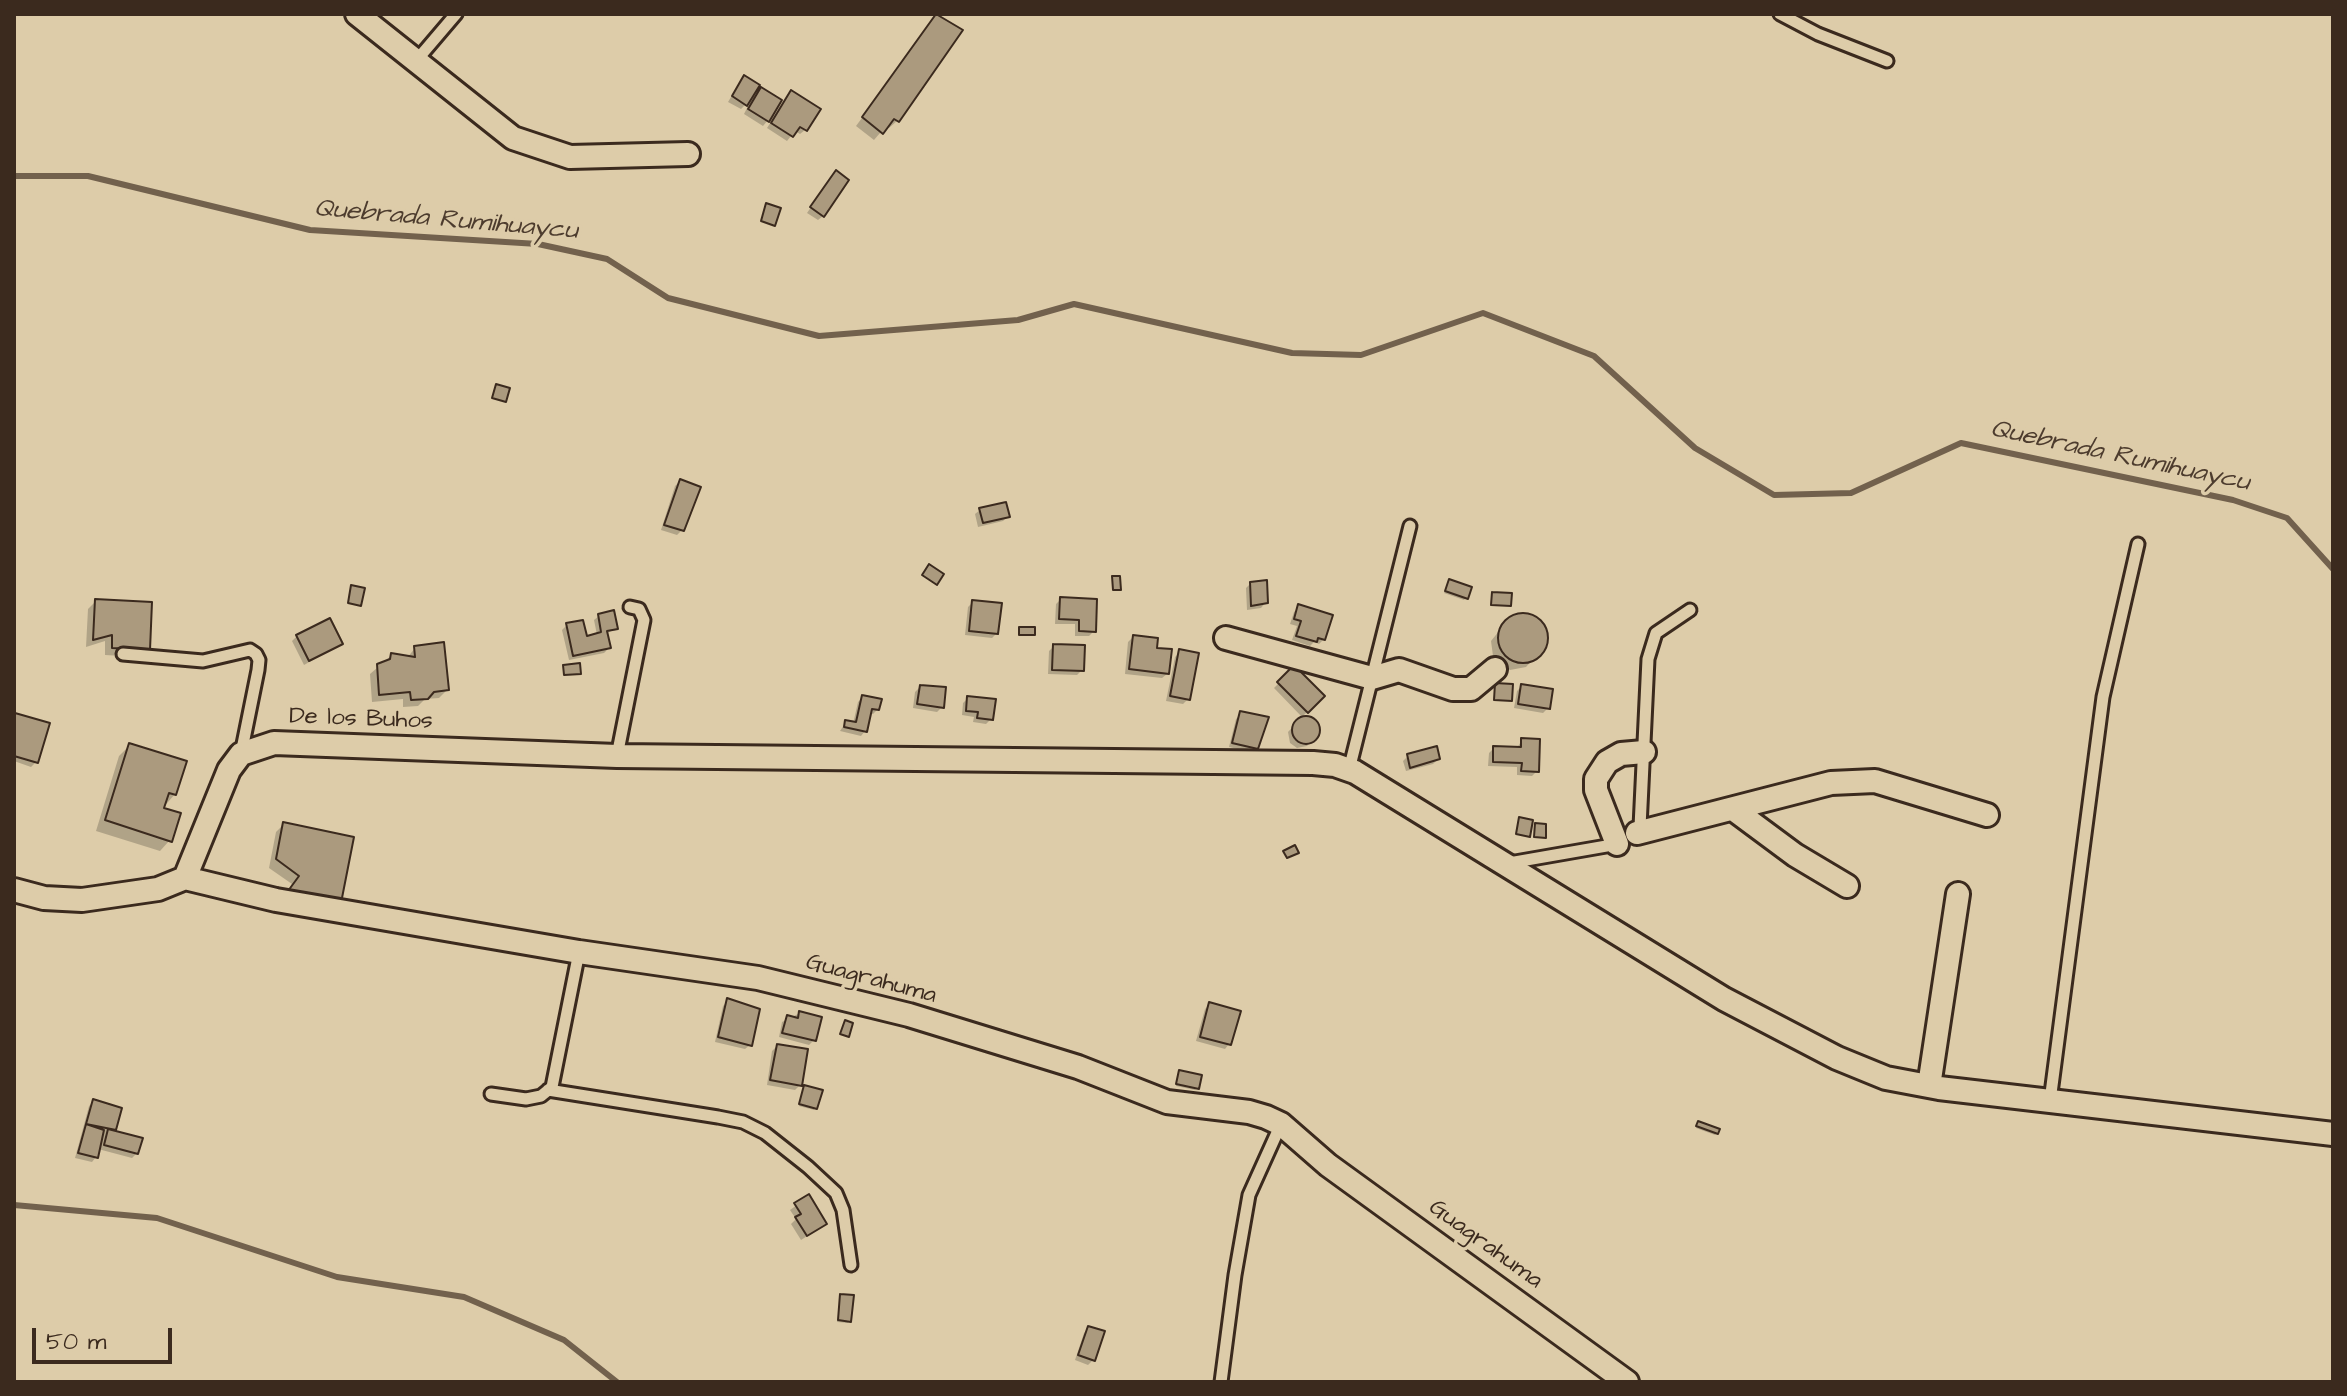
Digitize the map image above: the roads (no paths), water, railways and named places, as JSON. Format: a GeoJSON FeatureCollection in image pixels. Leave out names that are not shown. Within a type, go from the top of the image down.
{"type":"FeatureCollection","features":[{"type":"Feature","properties":{"kind":"street"},"geometry":{"type":"LineString","coordinates":[[357,14],[513,138],[570,157],[688,154]]}},
{"type":"Feature","properties":{"kind":"street"},"geometry":{"type":"LineString","coordinates":[[1226,638],[1372,678],[1399,670],[1453,689],[1471,689],[1495,669]]}},
{"type":"Feature","properties":{"kind":"street","name":"De los Buhos"},"geometry":{"type":"LineString","coordinates":[[241,754],[274,743],[306,743],[617,756],[1313,763],[1349,770]]}},
{"type":"Feature","properties":{"kind":"street"},"geometry":{"type":"LineString","coordinates":[[1644,752],[1621,754],[1607,762],[1596,779],[1596,790],[1627,839],[1831,783],[1875,781],[1987,815]]}},
{"type":"Feature","properties":{"kind":"street"},"geometry":{"type":"LineString","coordinates":[[14,890],[44,898],[82,900],[158,889],[185,878],[229,770],[241,754]]}},
{"type":"Feature","properties":{"kind":"street"},"geometry":{"type":"LineString","coordinates":[[1349,770],[1752,1014],[1837,1058],[1886,1078],[1929,1086],[2333,1134]]}},
{"type":"Feature","properties":{"kind":"street"},"geometry":{"type":"LineString","coordinates":[[1733,809],[1795,855],[1847,886]]}},
{"type":"Feature","properties":{"kind":"street","name":"Guagrahuma"},"geometry":{"type":"LineString","coordinates":[[185,878],[276,900],[579,952],[758,978],[856,1001],[1078,1067],[1167,1102],[1249,1112],[1281,1124],[1328,1165],[1627,1382]]}},
{"type":"Feature","properties":{"kind":"street"},"geometry":{"type":"LineString","coordinates":[[1929,1086],[1958,894]]}},
{"type":"Feature","properties":{"kind":"lane"},"geometry":{"type":"LineString","coordinates":[[416,61],[456,14]]}},
{"type":"Feature","properties":{"kind":"lane"},"geometry":{"type":"LineString","coordinates":[[1780,14],[1818,34],[1887,61]]}},
{"type":"Feature","properties":{"kind":"lane"},"geometry":{"type":"LineString","coordinates":[[1349,770],[1410,526]]}},
{"type":"Feature","properties":{"kind":"lane"},"geometry":{"type":"LineString","coordinates":[[2050,1101],[2103,697],[2138,544]]}},
{"type":"Feature","properties":{"kind":"lane"},"geometry":{"type":"LineString","coordinates":[[617,756],[644,620],[639,609],[630,607]]}},
{"type":"Feature","properties":{"kind":"lane"},"geometry":{"type":"LineString","coordinates":[[1504,864],[1627,839],[1640,827],[1648,659],[1656,633],[1690,610]]}},
{"type":"Feature","properties":{"kind":"lane"},"geometry":{"type":"LineString","coordinates":[[123,654],[203,661],[250,650],[256,654],[258,670],[241,754]]}},
{"type":"Feature","properties":{"kind":"lane"},"geometry":{"type":"LineString","coordinates":[[491,1094],[526,1099],[541,1096],[552,1087],[579,952]]}},
{"type":"Feature","properties":{"kind":"lane"},"geometry":{"type":"LineString","coordinates":[[548,1090],[718,1117],[743,1122],[765,1133],[836,1193],[843,1210],[851,1265]]}},
{"type":"Feature","properties":{"kind":"lane"},"geometry":{"type":"LineString","coordinates":[[1221,1382],[1249,1195],[1281,1124]]}},
{"type":"Feature","properties":{"kind":"waterway","name":"Quebrada Rumihuaycu"},"geometry":{"type":"LineString","coordinates":[[14,176],[88,176],[310,230],[538,244],[607,259],[668,298],[819,336],[1018,320],[1074,304],[1292,353],[1361,355],[1483,313],[1594,356],[1695,448],[1774,495],[1851,493],[1961,443],[2233,500],[2287,518],[2333,569]]}},
{"type":"Feature","properties":{"kind":"waterway"},"geometry":{"type":"LineString","coordinates":[[14,1205],[157,1218],[337,1277],[464,1297],[564,1340],[617,1382]]}}]}
